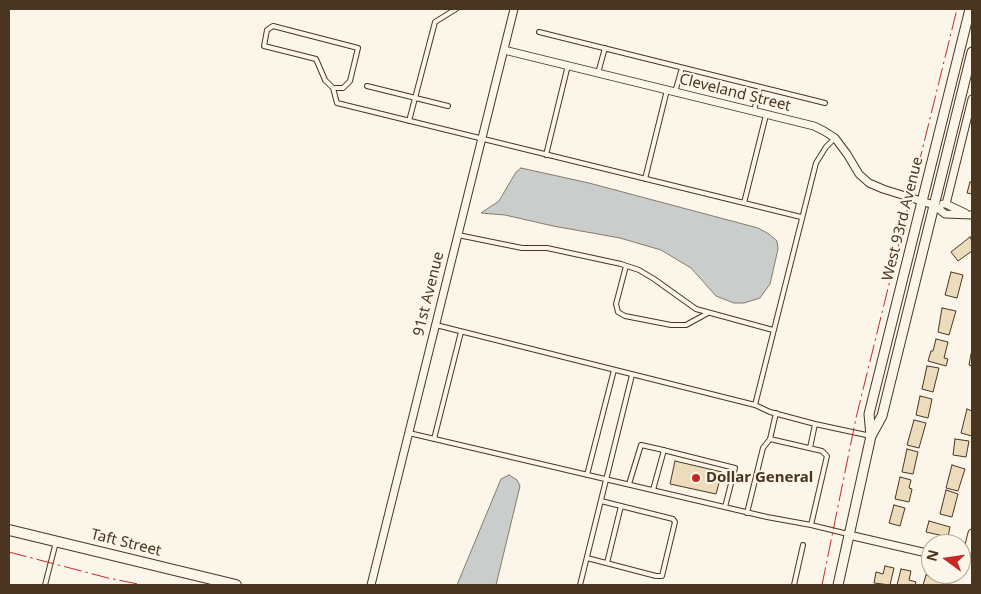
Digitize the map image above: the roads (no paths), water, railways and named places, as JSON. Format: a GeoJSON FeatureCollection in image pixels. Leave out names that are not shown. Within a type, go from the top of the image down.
{"type":"FeatureCollection","features":[{"type":"Feature","properties":{"kind":"main road","name":"Taft Street"},"geometry":{"type":"LineString","coordinates":[[9,530],[236,585]]}},
{"type":"Feature","properties":{"kind":"street","name":"91st Avenue"},"geometry":{"type":"LineString","coordinates":[[372,585],[514,9]]}},
{"type":"Feature","properties":{"kind":"street","name":"West 93rd Avenue"},"geometry":{"type":"LineString","coordinates":[[871,436],[869,414],[970,9]]}},
{"type":"Feature","properties":{"kind":"street","name":"Cleveland Street"},"geometry":{"type":"LineString","coordinates":[[504,50],[814,126],[835,138],[859,174],[870,183],[922,201],[934,206],[945,214],[970,215]]}},
{"type":"Feature","properties":{"kind":"street","name":"West 93rd Avenue"},"geometry":{"type":"LineString","coordinates":[[838,585],[871,436],[882,416],[972,52]]}},
{"type":"Feature","properties":{"kind":"street"},"geometry":{"type":"LineString","coordinates":[[934,206],[946,204],[972,99]]}},
{"type":"Feature","properties":{"kind":"street","name":"Cleveland Street"},"geometry":{"type":"LineString","coordinates":[[946,204],[970,215]]}},
{"type":"Feature","properties":{"kind":"street"},"geometry":{"type":"LineString","coordinates":[[849,534],[921,552]]}},
{"type":"Feature","properties":{"kind":"lane"},"geometry":{"type":"LineString","coordinates":[[409,121],[435,22],[456,9]]}},
{"type":"Feature","properties":{"kind":"lane"},"geometry":{"type":"LineString","coordinates":[[333,88],[343,88],[350,81],[358,48],[273,26],[267,30],[264,46],[316,60],[325,80],[333,88],[337,103],[802,217]]}},
{"type":"Feature","properties":{"kind":"lane"},"geometry":{"type":"LineString","coordinates":[[539,32],[825,103]]}},
{"type":"Feature","properties":{"kind":"lane"},"geometry":{"type":"LineString","coordinates":[[598,73],[605,48]]}},
{"type":"Feature","properties":{"kind":"lane"},"geometry":{"type":"LineString","coordinates":[[546,155],[568,65]]}},
{"type":"Feature","properties":{"kind":"lane"},"geometry":{"type":"LineString","coordinates":[[675,92],[682,68]]}},
{"type":"Feature","properties":{"kind":"lane"},"geometry":{"type":"LineString","coordinates":[[367,86],[448,106]]}},
{"type":"Feature","properties":{"kind":"lane"},"geometry":{"type":"LineString","coordinates":[[754,112],[760,88]]}},
{"type":"Feature","properties":{"kind":"lane"},"geometry":{"type":"LineString","coordinates":[[646,179],[667,90]]}},
{"type":"Feature","properties":{"kind":"lane"},"geometry":{"type":"LineString","coordinates":[[744,203],[766,115]]}},
{"type":"Feature","properties":{"kind":"lane"},"geometry":{"type":"LineString","coordinates":[[755,405],[816,163],[826,147],[835,138]]}},
{"type":"Feature","properties":{"kind":"lane"},"geometry":{"type":"LineString","coordinates":[[458,235],[522,248],[547,248],[626,266],[639,270],[654,279],[696,309],[773,330]]}},
{"type":"Feature","properties":{"kind":"lane"},"geometry":{"type":"LineString","coordinates":[[626,266],[616,304],[618,312],[625,316],[671,325],[686,325],[708,313]]}},
{"type":"Feature","properties":{"kind":"lane"},"geometry":{"type":"LineString","coordinates":[[436,325],[755,405],[816,424],[871,436]]}},
{"type":"Feature","properties":{"kind":"lane"},"geometry":{"type":"LineString","coordinates":[[434,439],[461,332]]}},
{"type":"Feature","properties":{"kind":"lane"},"geometry":{"type":"LineString","coordinates":[[587,474],[614,370]]}},
{"type":"Feature","properties":{"kind":"lane"},"geometry":{"type":"LineString","coordinates":[[580,585],[632,375]]}},
{"type":"Feature","properties":{"kind":"lane"},"geometry":{"type":"LineString","coordinates":[[747,513],[763,448],[770,439],[776,413]]}},
{"type":"Feature","properties":{"kind":"lane"},"geometry":{"type":"LineString","coordinates":[[810,448],[816,424]]}},
{"type":"Feature","properties":{"kind":"lane"},"geometry":{"type":"LineString","coordinates":[[409,433],[747,513],[849,534]]}},
{"type":"Feature","properties":{"kind":"lane"},"geometry":{"type":"LineString","coordinates":[[770,439],[822,451],[827,456],[811,525]]}},
{"type":"Feature","properties":{"kind":"lane"},"geometry":{"type":"LineString","coordinates":[[630,484],[641,445],[664,450],[734,468],[725,507]]}},
{"type":"Feature","properties":{"kind":"lane"},"geometry":{"type":"LineString","coordinates":[[653,490],[664,450]]}},
{"type":"Feature","properties":{"kind":"lane"},"geometry":{"type":"LineString","coordinates":[[587,558],[662,576],[675,522],[673,519],[601,501]]}},
{"type":"Feature","properties":{"kind":"lane"},"geometry":{"type":"LineString","coordinates":[[607,563],[621,506]]}},
{"type":"Feature","properties":{"kind":"lane"},"geometry":{"type":"LineString","coordinates":[[45,585],[56,542]]}},
{"type":"Feature","properties":{"kind":"lane"},"geometry":{"type":"LineString","coordinates":[[794,585],[803,545]]}},
{"type":"Feature","properties":{"kind":"place","name":"Dollar General"},"geometry":{"type":"Point","coordinates":[696,478]}}]}
